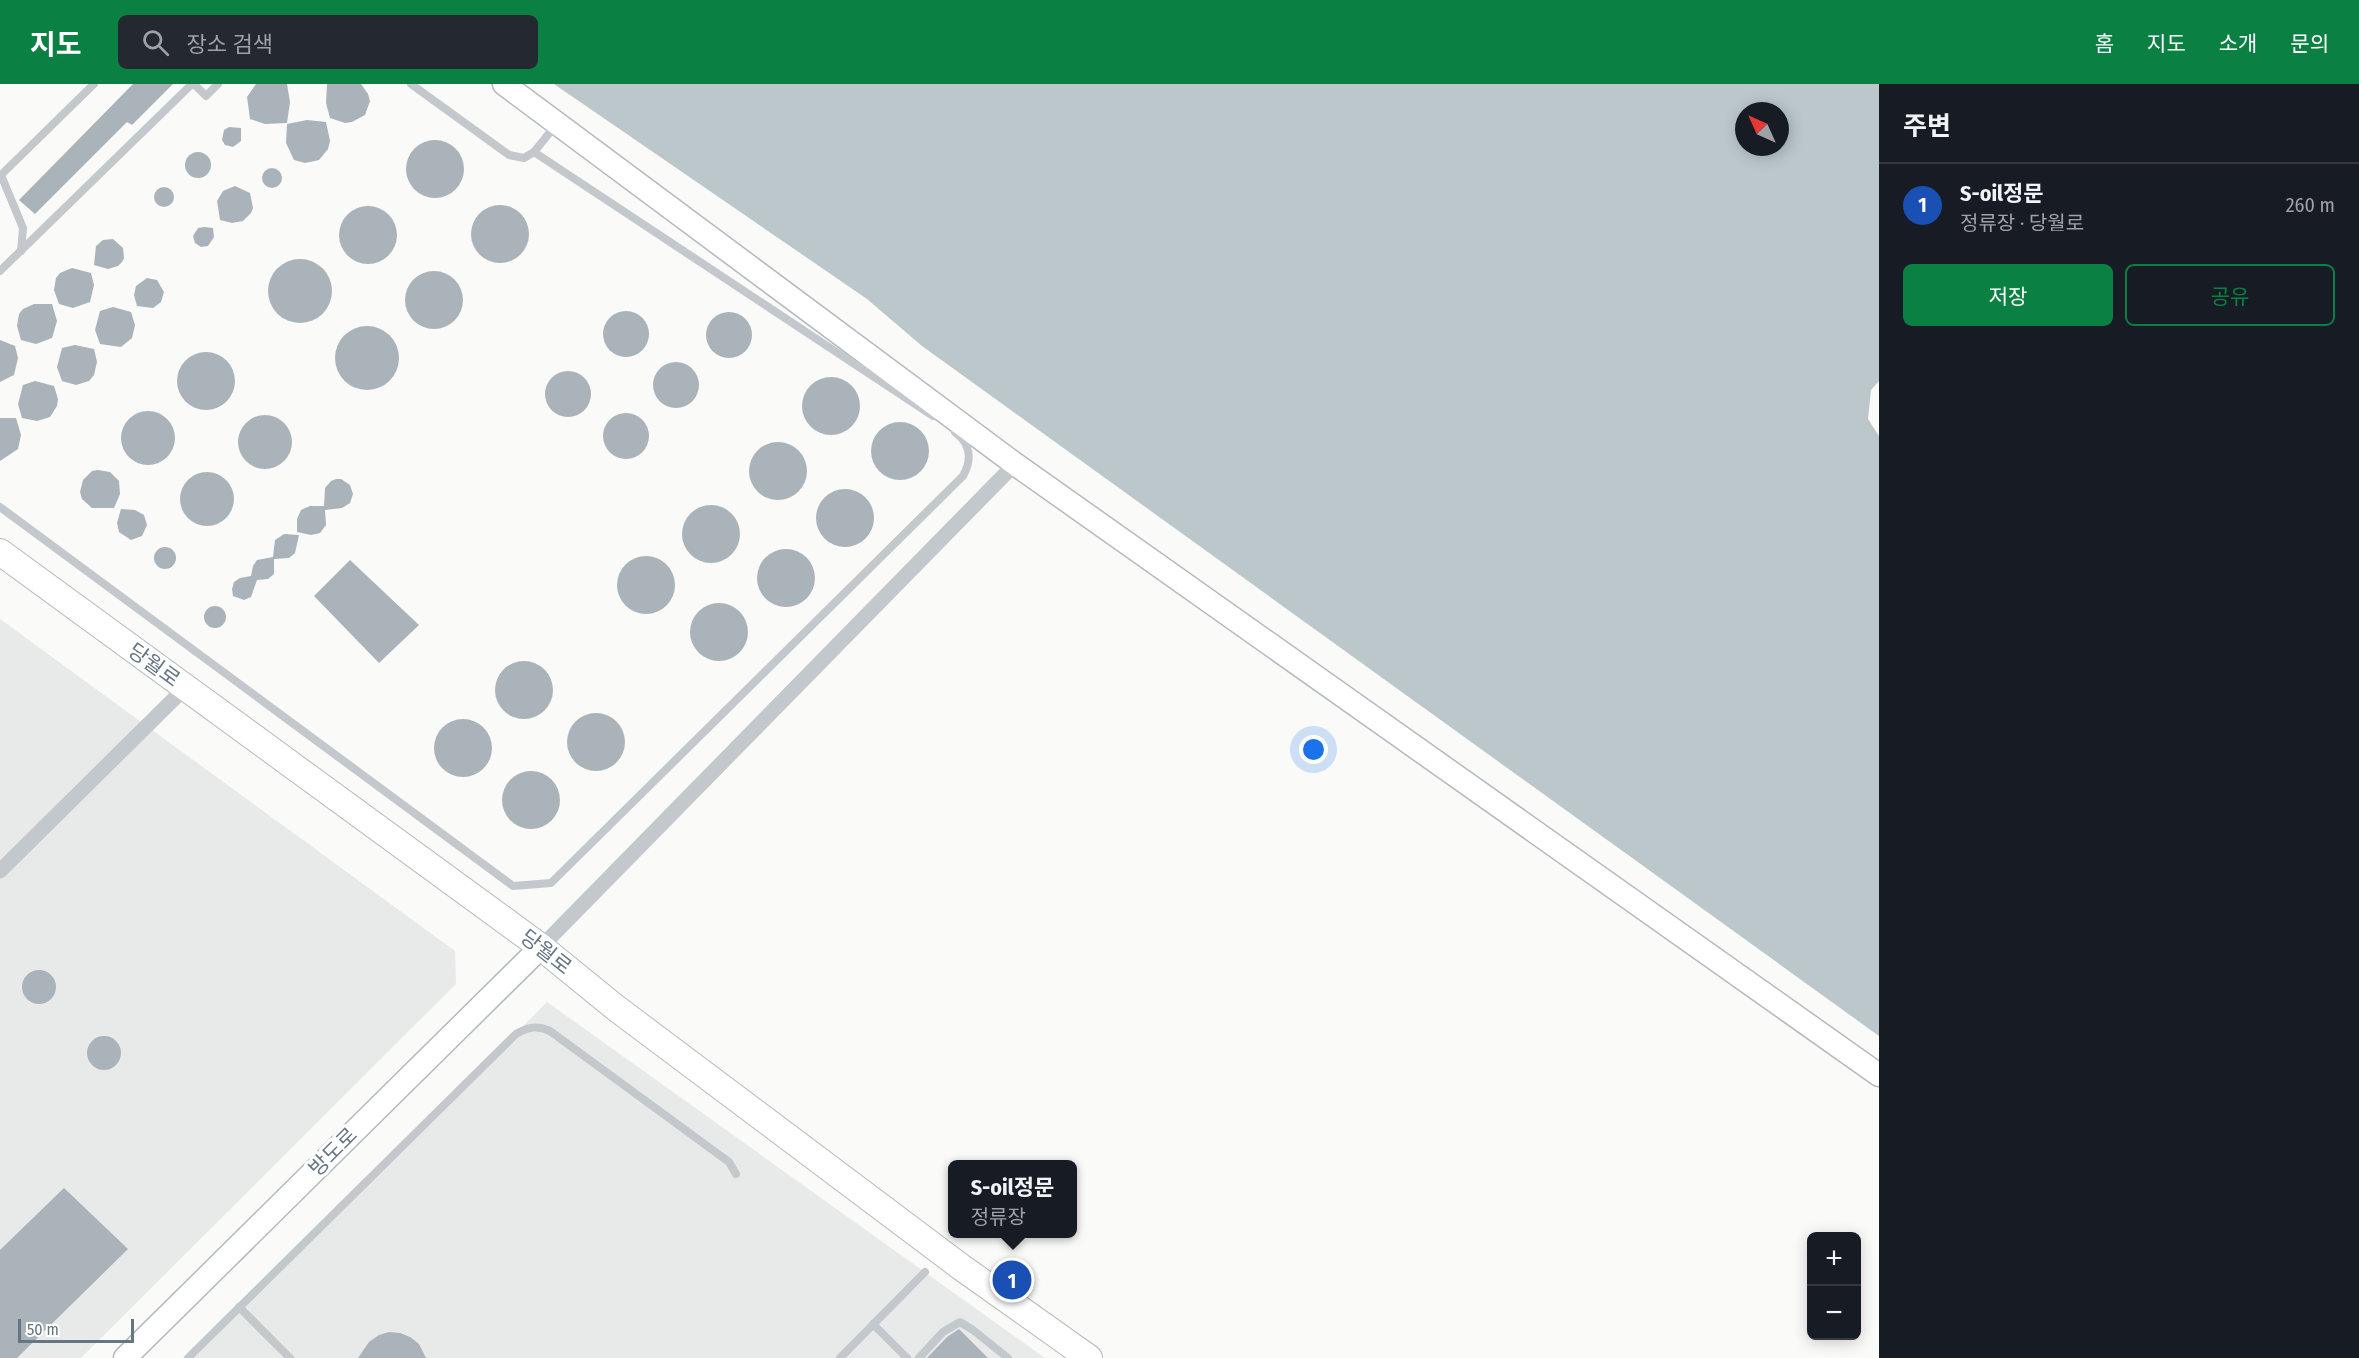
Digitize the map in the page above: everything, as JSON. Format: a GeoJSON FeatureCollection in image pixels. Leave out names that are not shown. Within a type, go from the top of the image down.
{"type":"FeatureCollection","features":[{"type":"Feature","properties":{"kind":"main road"},"geometry":{"type":"LineString","coordinates":[[504,84],[1015,464],[1879,1075]]}},
{"type":"Feature","properties":{"kind":"main road","name":"당월로"},"geometry":{"type":"LineString","coordinates":[[0,552],[541,947],[616,1008],[961,1267],[1089,1358]]}},
{"type":"Feature","properties":{"kind":"main road","name":"방도로"},"geometry":{"type":"LineString","coordinates":[[125,1358],[541,947]]}},
{"type":"Feature","properties":{"kind":"street"},"geometry":{"type":"LineString","coordinates":[[541,947],[1015,464]]}},
{"type":"Feature","properties":{"kind":"street"},"geometry":{"type":"LineString","coordinates":[[0,871],[185,688]]}},
{"type":"Feature","properties":{"kind":"lane"},"geometry":{"type":"LineString","coordinates":[[21,251],[23,228],[1,175],[94,84]]}},
{"type":"Feature","properties":{"kind":"lane"},"geometry":{"type":"LineString","coordinates":[[0,272],[193,84],[206,96],[218,84]]}},
{"type":"Feature","properties":{"kind":"lane"},"geometry":{"type":"LineString","coordinates":[[411,84],[509,155],[524,158],[534,152],[557,123]]}},
{"type":"Feature","properties":{"kind":"lane"},"geometry":{"type":"LineString","coordinates":[[534,152],[941,422]]}},
{"type":"Feature","properties":{"kind":"lane"},"geometry":{"type":"LineString","coordinates":[[0,507],[513,886],[551,883],[963,476],[970,465],[969,450],[959,435],[950,428]]}},
{"type":"Feature","properties":{"kind":"lane"},"geometry":{"type":"LineString","coordinates":[[188,1358],[516,1034],[528,1027],[541,1027],[550,1031],[729,1162],[736,1174]]}},
{"type":"Feature","properties":{"kind":"lane"},"geometry":{"type":"LineString","coordinates":[[840,1358],[925,1272]]}},
{"type":"Feature","properties":{"kind":"lane"},"geometry":{"type":"LineString","coordinates":[[239,1306],[290,1358]]}},
{"type":"Feature","properties":{"kind":"lane"},"geometry":{"type":"LineString","coordinates":[[919,1358],[943,1332],[960,1322],[973,1329],[1008,1358]]}},
{"type":"Feature","properties":{"kind":"lane"},"geometry":{"type":"LineString","coordinates":[[873,1324],[907,1358]]}},
{"type":"Feature","properties":{"kind":"shaded area"},"geometry":{"type":"Polygon","coordinates":[[[554,84],[1879,84],[1879,381],[1871,390],[1868,419],[1879,436],[1879,1036],[922,346],[867,299],[554,84]]]}},
{"type":"Feature","properties":{"kind":"shaded area"},"geometry":{"type":"Polygon","coordinates":[[[0,619],[455,951],[456,984],[81,1358],[0,1358],[0,619]]]}},
{"type":"Feature","properties":{"kind":"shaded area"},"geometry":{"type":"Polygon","coordinates":[[[547,1002],[1045,1358],[194,1358],[547,1002]]]}},
{"type":"Feature","properties":{"kind":"building"},"geometry":{"type":"Polygon","coordinates":[[[133,84],[173,84],[132,125],[127,122],[35,214],[19,200],[133,84]]]}},
{"type":"Feature","properties":{"kind":"building"},"geometry":{"type":"Polygon","coordinates":[[[256,84],[287,84],[290,102],[287,123],[265,124],[250,119],[247,97],[256,84]]]}},
{"type":"Feature","properties":{"kind":"building"},"geometry":{"type":"Polygon","coordinates":[[[327,84],[361,84],[370,101],[365,115],[345,123],[330,118],[326,103],[327,84]]]}},
{"type":"Feature","properties":{"kind":"building"},"geometry":{"type":"Polygon","coordinates":[[[307,120],[326,122],[330,141],[328,149],[319,160],[305,163],[294,160],[286,143],[287,124],[307,120]]]}},
{"type":"Feature","properties":{"kind":"building"},"geometry":{"type":"Polygon","coordinates":[[[229,127],[241,128],[241,141],[233,147],[225,145],[222,140],[224,130],[229,127]]]}},
{"type":"Feature","properties":{"kind":"building"},"geometry":{"type":"Polygon","coordinates":[[[435,140],[446,142],[459,153],[464,169],[462,180],[451,193],[435,198],[424,196],[411,185],[406,169],[408,158],[419,145],[435,140]]]}},
{"type":"Feature","properties":{"kind":"building"},"geometry":{"type":"Polygon","coordinates":[[[198,152],[207,156],[211,165],[207,174],[198,178],[189,174],[185,165],[189,156],[198,152]]]}},
{"type":"Feature","properties":{"kind":"building"},"geometry":{"type":"Polygon","coordinates":[[[272,168],[279,171],[282,178],[279,185],[272,188],[265,185],[262,178],[265,171],[272,168]]]}},
{"type":"Feature","properties":{"kind":"building"},"geometry":{"type":"Polygon","coordinates":[[[235,186],[250,193],[253,208],[251,213],[243,221],[232,223],[220,220],[217,201],[223,191],[235,186]]]}},
{"type":"Feature","properties":{"kind":"building"},"geometry":{"type":"Polygon","coordinates":[[[164,187],[171,190],[174,197],[171,204],[164,207],[157,204],[154,197],[157,190],[164,187]]]}},
{"type":"Feature","properties":{"kind":"building"},"geometry":{"type":"Polygon","coordinates":[[[500,205],[511,207],[524,218],[529,234],[527,245],[516,258],[500,263],[489,261],[476,250],[471,234],[473,223],[484,210],[500,205]]]}},
{"type":"Feature","properties":{"kind":"building"},"geometry":{"type":"Polygon","coordinates":[[[368,206],[379,208],[392,219],[397,235],[395,246],[384,259],[368,264],[357,262],[344,251],[339,235],[341,224],[352,211],[368,206]]]}},
{"type":"Feature","properties":{"kind":"building"},"geometry":{"type":"Polygon","coordinates":[[[198,228],[213,228],[214,237],[208,246],[201,247],[195,243],[193,236],[198,228]]]}},
{"type":"Feature","properties":{"kind":"building"},"geometry":{"type":"Polygon","coordinates":[[[113,239],[123,248],[122,262],[108,269],[94,265],[96,246],[103,240],[113,239]]]}},
{"type":"Feature","properties":{"kind":"building"},"geometry":{"type":"Polygon","coordinates":[[[294,259],[306,259],[323,268],[330,279],[332,291],[330,303],[323,314],[306,323],[294,323],[282,318],[273,309],[268,297],[268,285],[273,273],[282,264],[294,259]]]}},
{"type":"Feature","properties":{"kind":"building"},"geometry":{"type":"Polygon","coordinates":[[[72,268],[91,273],[94,285],[90,302],[73,308],[59,304],[54,290],[56,278],[60,273],[72,268]]]}},
{"type":"Feature","properties":{"kind":"building"},"geometry":{"type":"Polygon","coordinates":[[[434,271],[445,273],[458,284],[463,300],[461,311],[450,324],[434,329],[423,327],[410,316],[405,300],[407,289],[418,276],[434,271]]]}},
{"type":"Feature","properties":{"kind":"building"},"geometry":{"type":"Polygon","coordinates":[[[147,278],[157,280],[164,292],[161,302],[153,308],[137,306],[134,295],[136,286],[147,278]]]}},
{"type":"Feature","properties":{"kind":"building"},"geometry":{"type":"Polygon","coordinates":[[[34,304],[52,304],[57,321],[52,338],[36,344],[21,340],[17,326],[19,314],[23,309],[34,304]]]}},
{"type":"Feature","properties":{"kind":"building"},"geometry":{"type":"Polygon","coordinates":[[[113,307],[131,312],[135,325],[132,338],[121,347],[100,344],[95,330],[100,311],[113,307]]]}},
{"type":"Feature","properties":{"kind":"building"},"geometry":{"type":"Polygon","coordinates":[[[626,311],[642,318],[649,334],[642,350],[626,357],[610,350],[603,334],[610,318],[626,311]]]}},
{"type":"Feature","properties":{"kind":"building"},"geometry":{"type":"Polygon","coordinates":[[[729,312],[745,319],[752,335],[745,351],[729,358],[713,351],[706,335],[713,319],[729,312]]]}},
{"type":"Feature","properties":{"kind":"building"},"geometry":{"type":"Polygon","coordinates":[[[361,326],[373,326],[390,335],[397,346],[399,358],[397,370],[390,381],[373,390],[361,390],[349,385],[340,376],[335,364],[335,352],[340,340],[349,331],[361,326]]]}},
{"type":"Feature","properties":{"kind":"building"},"geometry":{"type":"Polygon","coordinates":[[[0,340],[15,346],[18,358],[14,375],[0,382],[0,340]]]}},
{"type":"Feature","properties":{"kind":"building"},"geometry":{"type":"Polygon","coordinates":[[[75,345],[94,349],[97,362],[94,375],[89,381],[76,385],[62,381],[57,367],[62,348],[75,345]]]}},
{"type":"Feature","properties":{"kind":"building"},"geometry":{"type":"Polygon","coordinates":[[[206,352],[217,354],[230,365],[235,381],[233,392],[222,405],[206,410],[195,408],[182,397],[177,381],[179,370],[190,357],[206,352]]]}},
{"type":"Feature","properties":{"kind":"building"},"geometry":{"type":"Polygon","coordinates":[[[676,362],[692,369],[699,385],[692,401],[676,408],[660,401],[653,385],[660,369],[676,362]]]}},
{"type":"Feature","properties":{"kind":"building"},"geometry":{"type":"Polygon","coordinates":[[[568,371],[584,378],[591,394],[584,410],[568,417],[552,410],[545,394],[552,378],[568,371]]]}},
{"type":"Feature","properties":{"kind":"building"},"geometry":{"type":"Polygon","coordinates":[[[831,377],[842,379],[855,390],[860,406],[858,417],[847,430],[831,435],[820,433],[807,422],[802,406],[804,395],[815,382],[831,377]]]}},
{"type":"Feature","properties":{"kind":"building"},"geometry":{"type":"Polygon","coordinates":[[[35,381],[54,386],[58,399],[57,406],[50,417],[37,421],[22,418],[18,404],[23,385],[35,381]]]}},
{"type":"Feature","properties":{"kind":"building"},"geometry":{"type":"Polygon","coordinates":[[[143,411],[153,411],[163,415],[171,423],[175,438],[171,453],[163,461],[153,465],[143,465],[133,461],[125,453],[121,443],[121,433],[125,423],[133,415],[143,411]]]}},
{"type":"Feature","properties":{"kind":"building"},"geometry":{"type":"Polygon","coordinates":[[[626,413],[642,420],[649,436],[642,452],[626,459],[610,452],[603,436],[610,420],[626,413]]]}},
{"type":"Feature","properties":{"kind":"building"},"geometry":{"type":"Polygon","coordinates":[[[260,415],[270,415],[280,419],[288,427],[292,442],[288,457],[280,465],[270,469],[260,469],[250,465],[242,457],[238,447],[238,437],[242,427],[250,419],[260,415]]]}},
{"type":"Feature","properties":{"kind":"building"},"geometry":{"type":"Polygon","coordinates":[[[0,418],[16,418],[21,435],[18,449],[0,461],[0,418]]]}},
{"type":"Feature","properties":{"kind":"building"},"geometry":{"type":"Polygon","coordinates":[[[900,422],[911,424],[924,435],[929,451],[927,462],[916,475],[900,480],[889,478],[876,467],[871,451],[873,440],[884,427],[900,422]]]}},
{"type":"Feature","properties":{"kind":"building"},"geometry":{"type":"Polygon","coordinates":[[[778,442],[789,444],[802,455],[807,471],[805,482],[794,495],[778,500],[767,498],[754,487],[749,471],[751,460],[762,447],[778,442]]]}},
{"type":"Feature","properties":{"kind":"building"},"geometry":{"type":"Polygon","coordinates":[[[92,471],[110,472],[119,481],[120,494],[114,508],[92,508],[82,499],[80,492],[83,480],[92,471]]]}},
{"type":"Feature","properties":{"kind":"building"},"geometry":{"type":"Polygon","coordinates":[[[202,472],[212,472],[222,476],[230,484],[234,499],[230,514],[222,522],[212,526],[202,526],[192,522],[184,514],[180,504],[180,494],[184,484],[192,476],[202,472]]]}},
{"type":"Feature","properties":{"kind":"building"},"geometry":{"type":"Polygon","coordinates":[[[336,479],[341,479],[350,485],[353,494],[350,503],[342,508],[325,510],[326,525],[320,533],[311,535],[297,532],[297,519],[301,510],[310,506],[324,506],[325,488],[336,479]]]}},
{"type":"Feature","properties":{"kind":"building"},"geometry":{"type":"Polygon","coordinates":[[[845,489],[856,491],[869,502],[874,518],[872,529],[861,542],[845,547],[834,545],[821,534],[816,518],[818,507],[829,494],[845,489]]]}},
{"type":"Feature","properties":{"kind":"building"},"geometry":{"type":"Polygon","coordinates":[[[711,505],[722,507],[735,518],[740,534],[738,545],[727,558],[711,563],[700,561],[687,550],[682,534],[684,523],[695,510],[711,505]]]}},
{"type":"Feature","properties":{"kind":"building"},"geometry":{"type":"Polygon","coordinates":[[[121,509],[135,510],[144,515],[147,525],[142,536],[131,540],[119,532],[117,523],[121,509]]]}},
{"type":"Feature","properties":{"kind":"building"},"geometry":{"type":"Polygon","coordinates":[[[284,534],[299,535],[295,553],[289,558],[274,559],[274,574],[268,579],[257,580],[251,597],[244,600],[233,596],[234,582],[251,576],[257,560],[273,557],[275,540],[284,534]]]}},
{"type":"Feature","properties":{"kind":"building"},"geometry":{"type":"Polygon","coordinates":[[[165,547],[173,550],[176,558],[173,566],[165,569],[157,566],[154,558],[157,550],[165,547]]]}},
{"type":"Feature","properties":{"kind":"building"},"geometry":{"type":"Polygon","coordinates":[[[786,549],[797,551],[810,562],[815,578],[813,589],[802,602],[786,607],[775,605],[762,594],[757,578],[759,567],[770,554],[786,549]]]}},
{"type":"Feature","properties":{"kind":"building"},"geometry":{"type":"Polygon","coordinates":[[[646,556],[657,558],[670,569],[675,585],[673,596],[662,609],[646,614],[635,612],[622,601],[617,585],[619,574],[630,561],[646,556]]]}},
{"type":"Feature","properties":{"kind":"building"},"geometry":{"type":"Polygon","coordinates":[[[350,560],[419,625],[379,663],[314,596],[350,560]]]}},
{"type":"Feature","properties":{"kind":"building"},"geometry":{"type":"Polygon","coordinates":[[[719,603],[730,605],[743,616],[748,632],[746,643],[735,656],[719,661],[708,659],[695,648],[690,632],[692,621],[703,608],[719,603]]]}},
{"type":"Feature","properties":{"kind":"building"},"geometry":{"type":"Polygon","coordinates":[[[215,606],[223,609],[226,617],[223,625],[215,628],[207,625],[204,617],[207,609],[215,606]]]}},
{"type":"Feature","properties":{"kind":"building"},"geometry":{"type":"Polygon","coordinates":[[[524,661],[535,663],[548,674],[553,690],[551,701],[540,714],[524,719],[513,717],[500,706],[495,690],[497,679],[508,666],[524,661]]]}},
{"type":"Feature","properties":{"kind":"building"},"geometry":{"type":"Polygon","coordinates":[[[596,713],[607,715],[620,726],[625,742],[623,753],[612,766],[596,771],[585,769],[572,758],[567,742],[569,731],[580,718],[596,713]]]}},
{"type":"Feature","properties":{"kind":"building"},"geometry":{"type":"Polygon","coordinates":[[[463,719],[474,721],[487,732],[492,748],[490,759],[479,772],[463,777],[452,775],[439,764],[434,748],[436,737],[447,724],[463,719]]]}},
{"type":"Feature","properties":{"kind":"building"},"geometry":{"type":"Polygon","coordinates":[[[531,771],[542,773],[555,784],[560,800],[558,811],[547,824],[531,829],[520,827],[507,816],[502,800],[504,789],[515,776],[531,771]]]}},
{"type":"Feature","properties":{"kind":"building"},"geometry":{"type":"Polygon","coordinates":[[[39,970],[51,975],[56,987],[51,999],[39,1004],[27,999],[22,987],[27,975],[39,970]]]}},
{"type":"Feature","properties":{"kind":"building"},"geometry":{"type":"Polygon","coordinates":[[[104,1036],[116,1041],[121,1053],[116,1065],[104,1070],[92,1065],[87,1053],[92,1041],[104,1036]]]}},
{"type":"Feature","properties":{"kind":"building"},"geometry":{"type":"Polygon","coordinates":[[[64,1188],[128,1249],[17,1358],[0,1358],[0,1250],[64,1188]]]}},
{"type":"Feature","properties":{"kind":"building"},"geometry":{"type":"Polygon","coordinates":[[[959,1329],[988,1358],[927,1358],[947,1337],[959,1329]]]}},
{"type":"Feature","properties":{"kind":"building"},"geometry":{"type":"Polygon","coordinates":[[[389,1332],[410,1337],[419,1344],[426,1358],[358,1358],[369,1342],[389,1332]]]}},
{"type":"Feature","properties":{"kind":"place","name":"S-oil정문"},"geometry":{"type":"Point","coordinates":[1012,1280]}}]}
